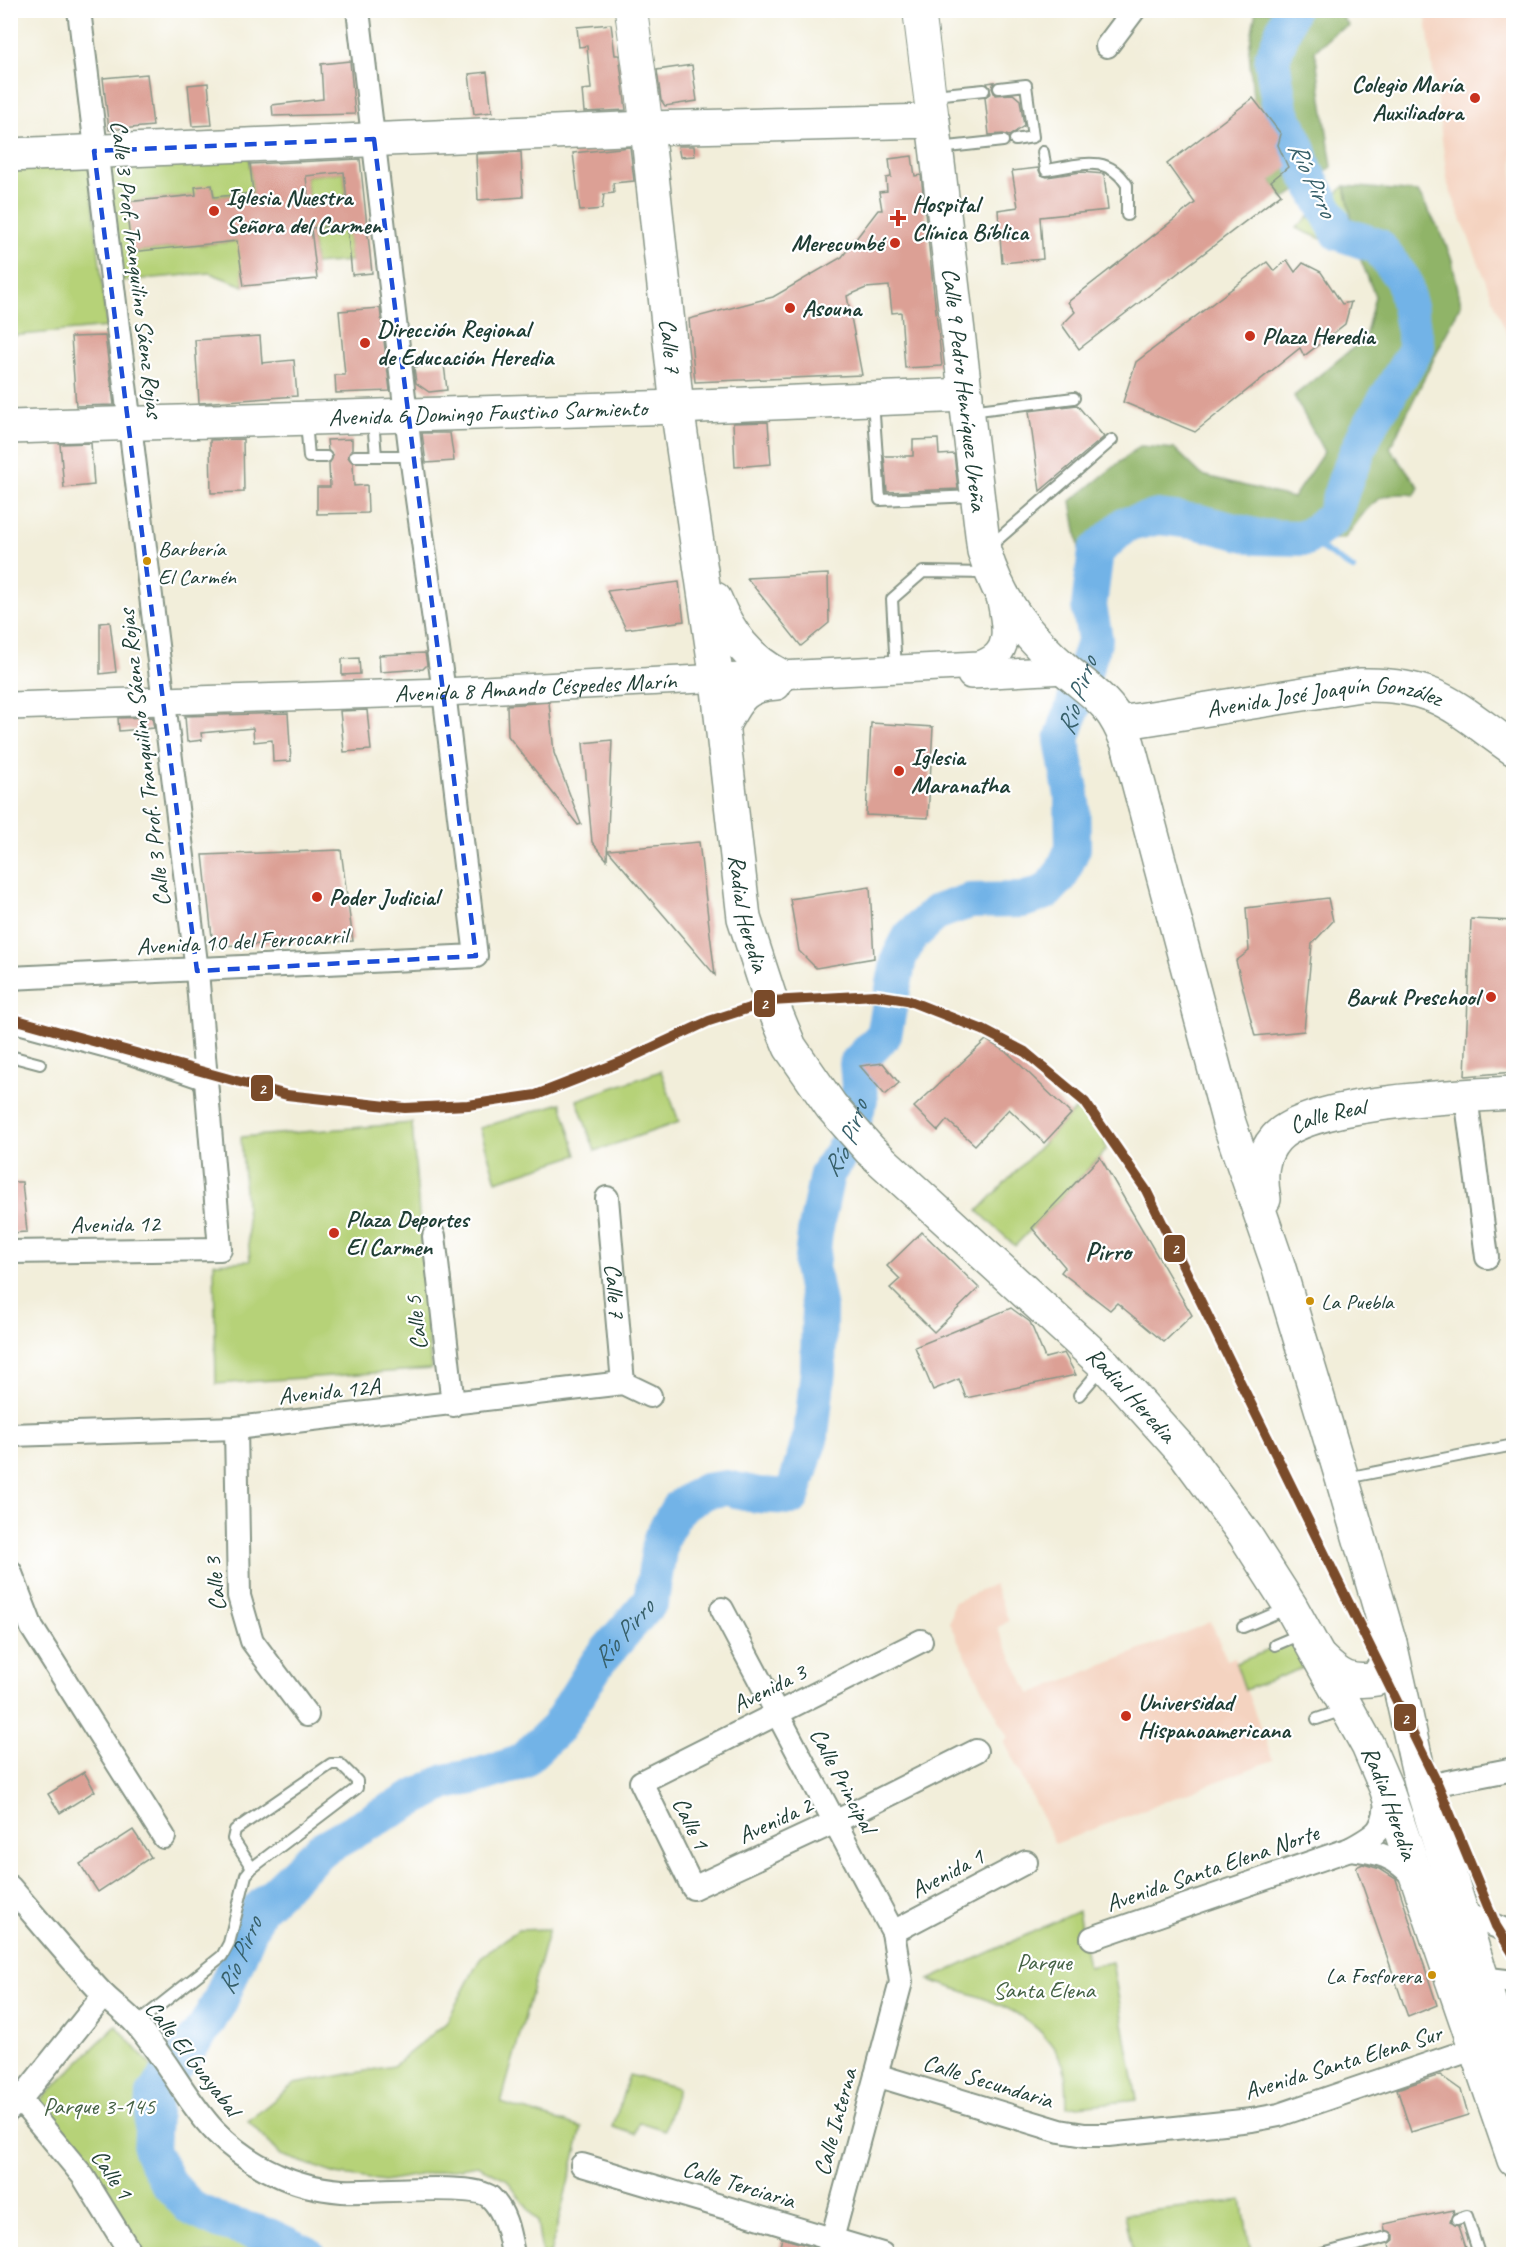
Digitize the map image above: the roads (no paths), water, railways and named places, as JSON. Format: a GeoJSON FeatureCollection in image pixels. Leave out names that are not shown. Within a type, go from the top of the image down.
{"type":"FeatureCollection","features":[{"type":"Feature","properties":{"kind":"main road","name":"Calle 7"},"geometry":{"type":"LineString","coordinates":[[632,10],[677,407],[702,564],[717,681]]}},
{"type":"Feature","properties":{"kind":"main road","name":"Calle 9 Pedro Henríquez Ureña"},"geometry":{"type":"LineString","coordinates":[[919,10],[978,495],[992,573],[1021,626],[1068,672]]}},
{"type":"Feature","properties":{"kind":"main road"},"geometry":{"type":"LineString","coordinates":[[10,155],[647,128],[933,122]]}},
{"type":"Feature","properties":{"kind":"main road","name":"Avenida 6 Domingo Faustino Sarmiento"},"geometry":{"type":"LineString","coordinates":[[10,427],[677,407],[873,398],[967,403]]}},
{"type":"Feature","properties":{"kind":"main road"},"geometry":{"type":"LineString","coordinates":[[702,564],[724,622],[736,640],[751,657],[781,676]]}},
{"type":"Feature","properties":{"kind":"main road"},"geometry":{"type":"LineString","coordinates":[[1068,672],[1112,712]]}},
{"type":"Feature","properties":{"kind":"main road","name":"Radial Heredia"},"geometry":{"type":"LineString","coordinates":[[717,681],[747,927],[771,1001],[790,1047],[831,1106],[870,1150],[1105,1365],[1186,1455],[1245,1535],[1296,1634],[1331,1714],[1368,1746],[1386,1788],[1473,2049],[1514,2160]]}},
{"type":"Feature","properties":{"kind":"main road","name":"Avenida José Joaquín González"},"geometry":{"type":"LineString","coordinates":[[1112,712],[1360,685],[1393,684],[1422,689],[1447,701],[1514,749]]}},
{"type":"Feature","properties":{"kind":"main road","name":"Radial Heredia"},"geometry":{"type":"LineString","coordinates":[[1112,712],[1128,744],[1229,1123],[1278,1265],[1342,1478],[1390,1643],[1422,1787],[1512,2079]]}},
{"type":"Feature","properties":{"kind":"main road","name":"Calle Real"},"geometry":{"type":"LineString","coordinates":[[1278,1265],[1261,1171],[1265,1155],[1277,1137],[1295,1125],[1375,1105],[1514,1093]]}},
{"type":"Feature","properties":{"kind":"main road"},"geometry":{"type":"LineString","coordinates":[[1296,1634],[1338,1676],[1348,1681],[1376,1679],[1382,1673],[1390,1643]]}},
{"type":"Feature","properties":{"kind":"main road"},"geometry":{"type":"LineString","coordinates":[[1386,1788],[1406,1820],[1453,1961],[1461,1972],[1481,1978],[1484,2030],[1482,2040],[1473,2049]]}},
{"type":"Feature","properties":{"kind":"street","name":"Calle 3 Prof. Tranquilino Sáenz Rojas"},"geometry":{"type":"LineString","coordinates":[[79,10],[94,151],[130,423],[197,971],[220,1250]]}},
{"type":"Feature","properties":{"kind":"street"},"geometry":{"type":"LineString","coordinates":[[358,10],[411,456],[444,692]]}},
{"type":"Feature","properties":{"kind":"street"},"geometry":{"type":"LineString","coordinates":[[1107,46],[1134,10]]}},
{"type":"Feature","properties":{"kind":"street","name":"Avenida 8 Amando Céspedes Marín"},"geometry":{"type":"LineString","coordinates":[[10,706],[717,681],[979,665],[993,661],[1001,652],[1006,625],[992,573]]}},
{"type":"Feature","properties":{"kind":"street"},"geometry":{"type":"LineString","coordinates":[[723,731],[739,702],[758,687],[1068,672]]}},
{"type":"Feature","properties":{"kind":"street","name":"Avenida 10 del Ferrocarril"},"geometry":{"type":"LineString","coordinates":[[10,978],[197,971],[476,956],[444,692]]}},
{"type":"Feature","properties":{"kind":"street"},"geometry":{"type":"LineString","coordinates":[[1466,1096],[1487,1257]]}},
{"type":"Feature","properties":{"kind":"street","name":"Calle 7"},"geometry":{"type":"LineString","coordinates":[[607,1198],[623,1383]]}},
{"type":"Feature","properties":{"kind":"street","name":"Calle 5"},"geometry":{"type":"LineString","coordinates":[[434,1236],[453,1405]]}},
{"type":"Feature","properties":{"kind":"street","name":"Avenida 12"},"geometry":{"type":"LineString","coordinates":[[10,1252],[220,1250]]}},
{"type":"Feature","properties":{"kind":"street"},"geometry":{"type":"LineString","coordinates":[[623,1383],[650,1396]]}},
{"type":"Feature","properties":{"kind":"street","name":"Avenida 12A"},"geometry":{"type":"LineString","coordinates":[[10,1435],[236,1428],[453,1405],[623,1383]]}},
{"type":"Feature","properties":{"kind":"street","name":"Calle 3"},"geometry":{"type":"LineString","coordinates":[[236,1428],[239,1596],[252,1641],[307,1715]]}},
{"type":"Feature","properties":{"kind":"street"},"geometry":{"type":"LineString","coordinates":[[10,1571],[32,1628],[164,1838]]}},
{"type":"Feature","properties":{"kind":"street","name":"Calle Principal"},"geometry":{"type":"LineString","coordinates":[[722,1609],[893,1932],[901,1982],[885,2037]]}},
{"type":"Feature","properties":{"kind":"street","name":"Avenida 3"},"geometry":{"type":"LineString","coordinates":[[641,1782],[921,1641]]}},
{"type":"Feature","properties":{"kind":"street","name":"Avenida 2"},"geometry":{"type":"LineString","coordinates":[[693,1888],[835,1822],[976,1751]]}},
{"type":"Feature","properties":{"kind":"street"},"geometry":{"type":"LineString","coordinates":[[1422,1787],[1514,1769]]}},
{"type":"Feature","properties":{"kind":"street","name":"Calle 1"},"geometry":{"type":"LineString","coordinates":[[641,1782],[693,1888]]}},
{"type":"Feature","properties":{"kind":"street","name":"Avenida Santa Elena Norte"},"geometry":{"type":"LineString","coordinates":[[1092,1938],[1350,1849],[1376,1836],[1386,1812],[1386,1788]]}},
{"type":"Feature","properties":{"kind":"street","name":"Avenida Santa Elena Norte"},"geometry":{"type":"LineString","coordinates":[[1350,1849],[1379,1852],[1394,1858],[1424,1898]]}},
{"type":"Feature","properties":{"kind":"street","name":"Avenida 1"},"geometry":{"type":"LineString","coordinates":[[893,1932],[1026,1862]]}},
{"type":"Feature","properties":{"kind":"street","name":"Calle El Guayabal"},"geometry":{"type":"LineString","coordinates":[[10,1887],[104,1995],[136,2024],[208,2126],[240,2156],[277,2175],[308,2186],[341,2191],[394,2192],[460,2189],[480,2192],[489,2197],[504,2217],[513,2254]]}},
{"type":"Feature","properties":{"kind":"street"},"geometry":{"type":"LineString","coordinates":[[1461,1912],[1505,1930],[1514,1942]]}},
{"type":"Feature","properties":{"kind":"street"},"geometry":{"type":"LineString","coordinates":[[1481,1978],[1514,1982]]}},
{"type":"Feature","properties":{"kind":"street"},"geometry":{"type":"LineString","coordinates":[[15,2105],[104,1995]]}},
{"type":"Feature","properties":{"kind":"street","name":"Calle Interna"},"geometry":{"type":"LineString","coordinates":[[830,2247],[885,2037]]}},
{"type":"Feature","properties":{"kind":"street","name":"Avenida Santa Elena Sur"},"geometry":{"type":"LineString","coordinates":[[1085,2135],[1217,2124],[1279,2115],[1473,2049]]}},
{"type":"Feature","properties":{"kind":"street","name":"Calle Secundaria"},"geometry":{"type":"LineString","coordinates":[[876,2075],[1060,2131],[1085,2135]]}},
{"type":"Feature","properties":{"kind":"street","name":"Calle 1"},"geometry":{"type":"LineString","coordinates":[[15,2105],[83,2176],[131,2254]]}},
{"type":"Feature","properties":{"kind":"street","name":"Calle Terciaria"},"geometry":{"type":"LineString","coordinates":[[582,2165],[830,2247],[882,2254]]}},
{"type":"Feature","properties":{"kind":"lane"},"geometry":{"type":"LineString","coordinates":[[999,88],[1026,85],[1033,137],[1015,140]]}},
{"type":"Feature","properties":{"kind":"lane"},"geometry":{"type":"LineString","coordinates":[[933,122],[984,90]]}},
{"type":"Feature","properties":{"kind":"lane"},"geometry":{"type":"LineString","coordinates":[[933,122],[1002,141]]}},
{"type":"Feature","properties":{"kind":"lane"},"geometry":{"type":"LineString","coordinates":[[1043,152],[1046,170],[1098,163],[1112,167],[1126,185],[1127,215]]}},
{"type":"Feature","properties":{"kind":"lane"},"geometry":{"type":"LineString","coordinates":[[873,398],[880,500],[978,495]]}},
{"type":"Feature","properties":{"kind":"lane"},"geometry":{"type":"LineString","coordinates":[[967,403],[1074,398]]}},
{"type":"Feature","properties":{"kind":"lane"},"geometry":{"type":"LineString","coordinates":[[372,416],[376,456]]}},
{"type":"Feature","properties":{"kind":"lane"},"geometry":{"type":"LineString","coordinates":[[306,418],[309,457],[326,457]]}},
{"type":"Feature","properties":{"kind":"lane"},"geometry":{"type":"LineString","coordinates":[[896,670],[892,599],[923,572],[992,573],[1112,440]]}},
{"type":"Feature","properties":{"kind":"lane"},"geometry":{"type":"LineString","coordinates":[[355,456],[411,456]]}},
{"type":"Feature","properties":{"kind":"lane"},"geometry":{"type":"LineString","coordinates":[[10,1026],[121,1056],[206,1085]]}},
{"type":"Feature","properties":{"kind":"lane"},"geometry":{"type":"LineString","coordinates":[[10,1056],[40,1064]]}},
{"type":"Feature","properties":{"kind":"lane"},"geometry":{"type":"LineString","coordinates":[[1079,1395],[1105,1365]]}},
{"type":"Feature","properties":{"kind":"lane"},"geometry":{"type":"LineString","coordinates":[[1342,1478],[1514,1445]]}},
{"type":"Feature","properties":{"kind":"lane"},"geometry":{"type":"LineString","coordinates":[[1243,1627],[1296,1634]]}},
{"type":"Feature","properties":{"kind":"lane"},"geometry":{"type":"LineString","coordinates":[[136,2024],[222,1956],[229,1943],[246,1875],[252,1868],[357,1788],[357,1781],[340,1764],[331,1764],[235,1830],[232,1839],[252,1868]]}},
{"type":"Feature","properties":{"kind":"lane"},"geometry":{"type":"LineString","coordinates":[[1457,2219],[1467,2216],[1479,2254]]}},
{"type":"Feature","properties":{"kind":"lane"},"geometry":{"type":"LineString","coordinates":[[1322,2254],[1387,2237]]}},
{"type":"Feature","properties":{"kind":"waterway","name":"Río Pirro"},"geometry":{"type":"LineString","coordinates":[[307,2254],[269,2236],[221,2222],[191,2208],[168,2183],[151,2151],[154,2094],[205,2027],[220,2001],[258,1910],[320,1850],[445,1782],[477,1776],[520,1763],[557,1728],[598,1662],[651,1600],[661,1538],[678,1508],[705,1491],[727,1488],[758,1495],[792,1497],[811,1435],[818,1371],[819,1309],[811,1267],[815,1233],[827,1174],[846,1146],[860,1099],[857,1063],[884,1035],[899,958],[910,937],[937,912],[970,901],[1023,900],[1046,892],[1060,877],[1073,848],[1072,796],[1062,740],[1095,639],[1089,606],[1096,551],[1125,525],[1158,517],[1199,522],[1258,537],[1306,538],[1333,518],[1346,478],[1366,432],[1417,348],[1404,281],[1378,246],[1339,233],[1306,173],[1298,147],[1280,109],[1272,59],[1291,10]]}},
{"type":"Feature","properties":{"kind":"waterway"},"geometry":{"type":"LineString","coordinates":[[1306,538],[1353,569]]}},
{"type":"Feature","properties":{"kind":"rail line","name":"2"},"geometry":{"type":"LineString","coordinates":[[10,1018],[287,1095],[405,1108],[468,1105],[536,1095],[621,1062],[709,1021],[771,1001],[875,995],[907,1000],[983,1030],[1025,1052],[1085,1102],[1146,1190],[1438,1785],[1496,1926],[1514,1955]]}},
{"type":"Feature","properties":{"kind":"place","name":"Colegio María Auxiliadora"},"geometry":{"type":"Point","coordinates":[1475,98]}},
{"type":"Feature","properties":{"kind":"place","name":"Iglesia Nuestra Señora del Carmen"},"geometry":{"type":"Point","coordinates":[214,211]}},
{"type":"Feature","properties":{"kind":"place","name":"Hospital Clínica Bíblica"},"geometry":{"type":"Point","coordinates":[898,218]}},
{"type":"Feature","properties":{"kind":"place","name":"Merecumbé"},"geometry":{"type":"Point","coordinates":[895,243]}},
{"type":"Feature","properties":{"kind":"place","name":"Asouna"},"geometry":{"type":"Point","coordinates":[790,308]}},
{"type":"Feature","properties":{"kind":"place","name":"Plaza Heredia"},"geometry":{"type":"Point","coordinates":[1250,336]}},
{"type":"Feature","properties":{"kind":"place","name":"Dirección Regional de Educación Heredia"},"geometry":{"type":"Point","coordinates":[365,343]}},
{"type":"Feature","properties":{"kind":"place","name":"Barbería El Carmén"},"geometry":{"type":"Point","coordinates":[147,561]}},
{"type":"Feature","properties":{"kind":"place","name":"Iglesia Maranatha"},"geometry":{"type":"Point","coordinates":[899,771]}},
{"type":"Feature","properties":{"kind":"place","name":"Poder Judicial"},"geometry":{"type":"Point","coordinates":[317,897]}},
{"type":"Feature","properties":{"kind":"place","name":"Baruk Preschool"},"geometry":{"type":"Point","coordinates":[1491,997]}},
{"type":"Feature","properties":{"kind":"place","name":"Plaza Deportes El Carmen"},"geometry":{"type":"Point","coordinates":[334,1233]}},
{"type":"Feature","properties":{"kind":"place","name":"La Puebla"},"geometry":{"type":"Point","coordinates":[1310,1301]}},
{"type":"Feature","properties":{"kind":"place","name":"Universidad Hispanoamericana"},"geometry":{"type":"Point","coordinates":[1126,1716]}},
{"type":"Feature","properties":{"kind":"place","name":"La Fosforera"},"geometry":{"type":"Point","coordinates":[1432,1975]}},
{"type":"Feature","properties":{"kind":"district","name":"Pirro"},"geometry":{"type":"Point","coordinates":[1108,1251]}},
{"type":"Feature","properties":{"kind":"park label","name":"Parque Santa Elena"},"geometry":{"type":"Point","coordinates":[1044,1976]}},
{"type":"Feature","properties":{"kind":"park label","name":"Parque 3-145"},"geometry":{"type":"Point","coordinates":[99,2106]}}]}
